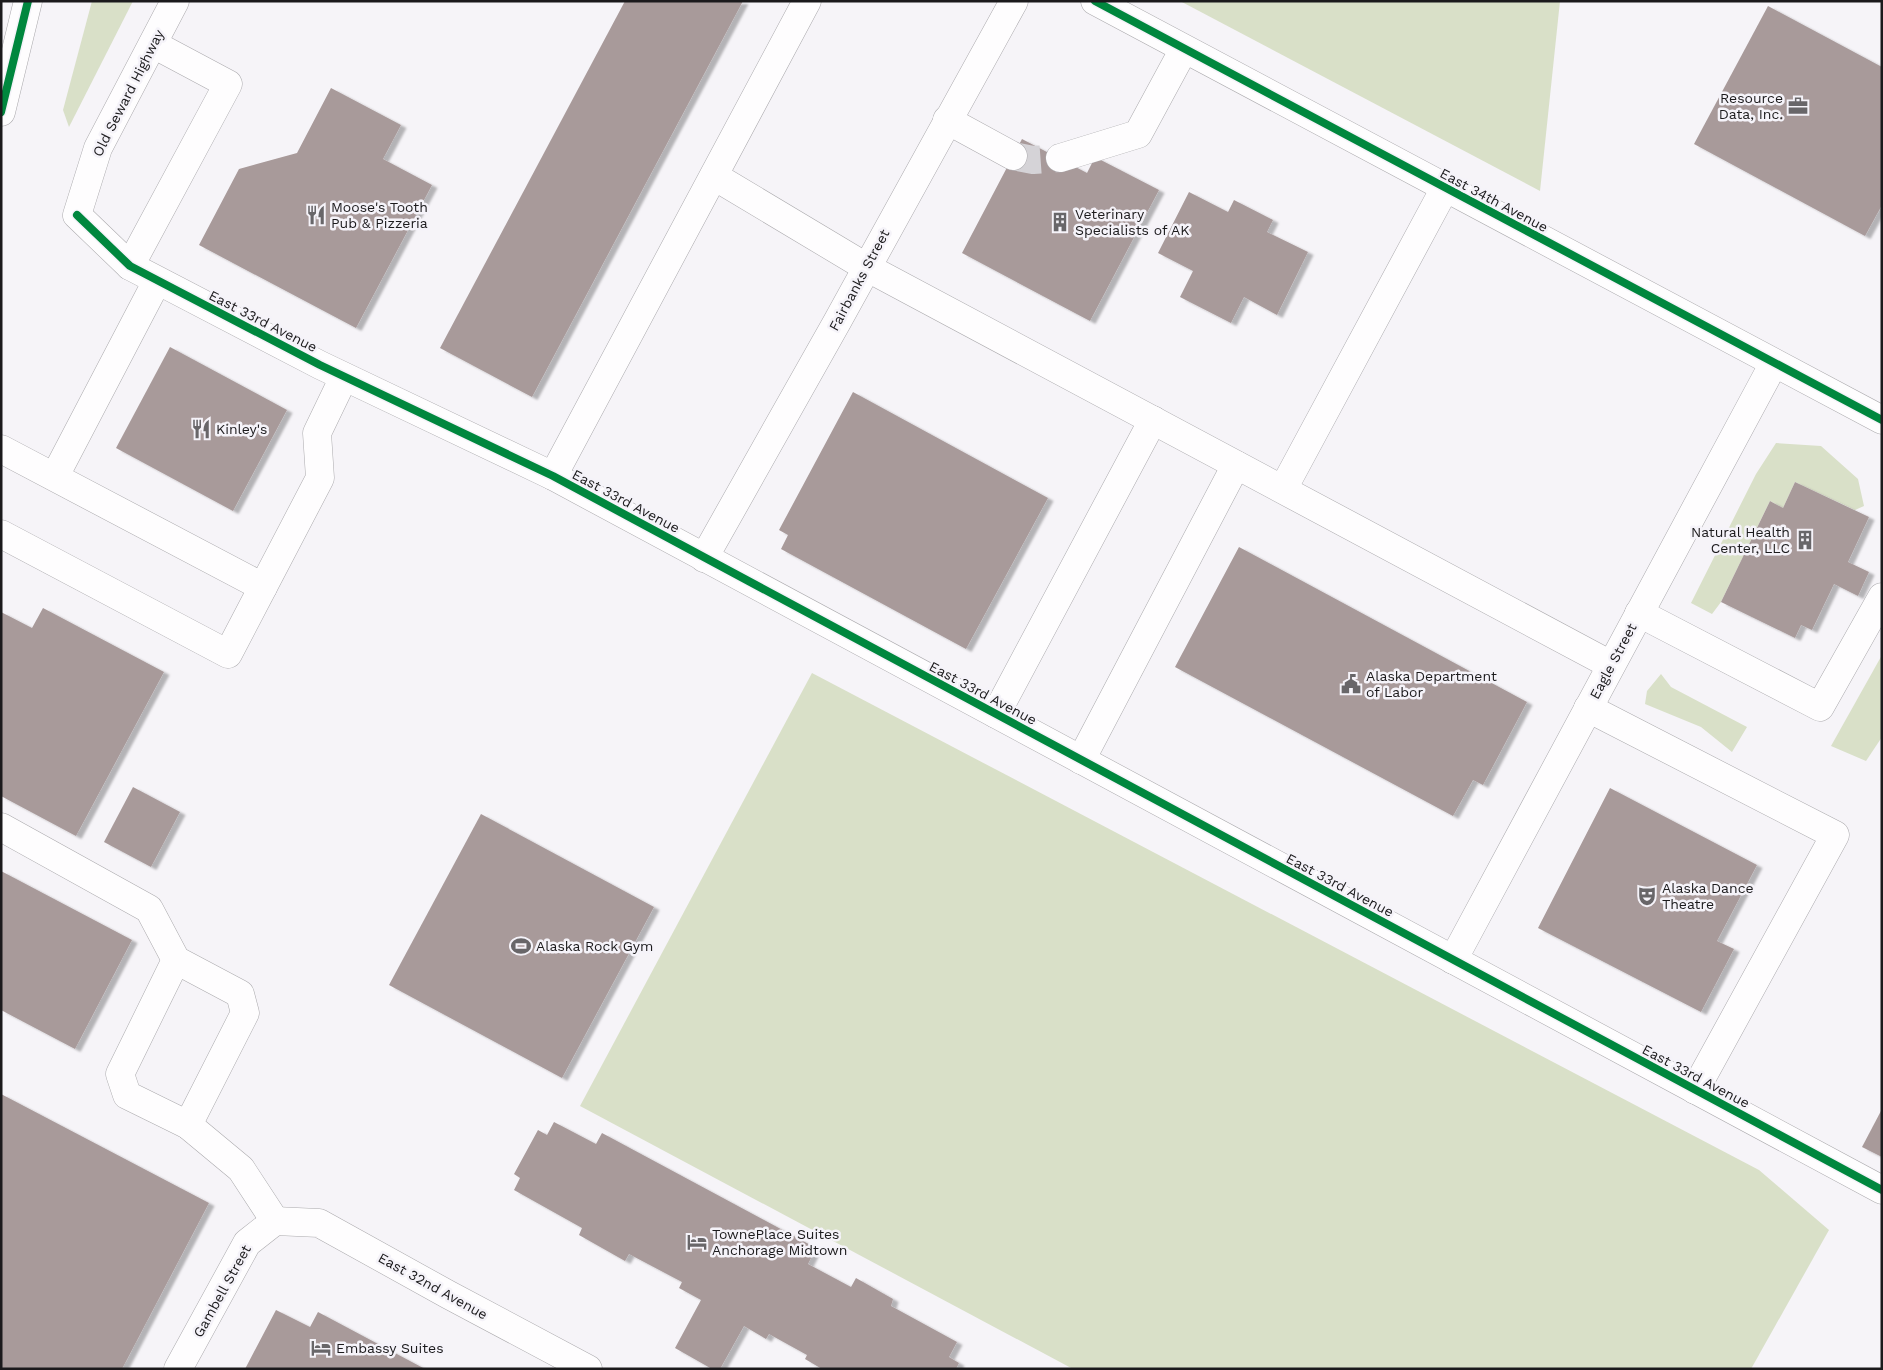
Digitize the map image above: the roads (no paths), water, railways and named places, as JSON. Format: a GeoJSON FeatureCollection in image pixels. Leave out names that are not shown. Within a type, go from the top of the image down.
{"type":"FeatureCollection","features":[{"type":"Feature","properties":{"kind":"main road"},"geometry":{"type":"LineString","coordinates":[[1,112],[28,1]]}},
{"type":"Feature","properties":{"kind":"main road","name":"Old Seward Highway"},"geometry":{"type":"LineString","coordinates":[[77,215],[98,148],[175,1]]}},
{"type":"Feature","properties":{"kind":"main road"},"geometry":{"type":"LineString","coordinates":[[553,476],[807,1]]}},
{"type":"Feature","properties":{"kind":"main road","name":"Fairbanks Street"},"geometry":{"type":"LineString","coordinates":[[704,558],[1014,1]]}},
{"type":"Feature","properties":{"kind":"main road","name":"East 34th Avenue"},"geometry":{"type":"LineString","coordinates":[[1095,1],[1882,420]]}},
{"type":"Feature","properties":{"kind":"main road"},"geometry":{"type":"LineString","coordinates":[[130,266],[228,84],[153,44]]}},
{"type":"Feature","properties":{"kind":"main road"},"geometry":{"type":"LineString","coordinates":[[1060,158],[1138,134],[1184,49]]}},
{"type":"Feature","properties":{"kind":"main road"},"geometry":{"type":"LineString","coordinates":[[947,120],[1013,156]]}},
{"type":"Feature","properties":{"kind":"main road"},"geometry":{"type":"LineString","coordinates":[[714,176],[866,267],[1611,665]]}},
{"type":"Feature","properties":{"kind":"main road"},"geometry":{"type":"LineString","coordinates":[[1282,490],[1445,188]]}},
{"type":"Feature","properties":{"kind":"main road","name":"East 33rd Avenue"},"geometry":{"type":"LineString","coordinates":[[77,215],[130,266],[344,376],[553,476],[1882,1190]]}},
{"type":"Feature","properties":{"kind":"main road"},"geometry":{"type":"LineString","coordinates":[[56,476],[157,280]]}},
{"type":"Feature","properties":{"kind":"main road","name":"Eagle Street"},"geometry":{"type":"LineString","coordinates":[[1453,960],[1774,363]]}},
{"type":"Feature","properties":{"kind":"main road"},"geometry":{"type":"LineString","coordinates":[[1,534],[228,654],[320,478],[317,433],[344,376]]}},
{"type":"Feature","properties":{"kind":"main road"},"geometry":{"type":"LineString","coordinates":[[996,714],[1153,420]]}},
{"type":"Feature","properties":{"kind":"main road"},"geometry":{"type":"LineString","coordinates":[[1,449],[56,476],[263,586]]}},
{"type":"Feature","properties":{"kind":"main road"},"geometry":{"type":"LineString","coordinates":[[1081,760],[1236,465]]}},
{"type":"Feature","properties":{"kind":"main road"},"geometry":{"type":"LineString","coordinates":[[1639,613],[1820,707],[1882,597]]}},
{"type":"Feature","properties":{"kind":"main road"},"geometry":{"type":"LineString","coordinates":[[1588,708],[1835,834],[1695,1090]]}},
{"type":"Feature","properties":{"kind":"main road"},"geometry":{"type":"LineString","coordinates":[[1,827],[149,909],[176,960],[240,994],[245,1013],[188,1125]]}},
{"type":"Feature","properties":{"kind":"main road"},"geometry":{"type":"LineString","coordinates":[[176,960],[120,1074],[127,1095],[188,1125],[241,1169],[275,1220]]}},
{"type":"Feature","properties":{"kind":"main road","name":"Gambell Street"},"geometry":{"type":"LineString","coordinates":[[178,1369],[247,1243],[275,1220]]}},
{"type":"Feature","properties":{"kind":"main road","name":"East 32nd Avenue"},"geometry":{"type":"LineString","coordinates":[[275,1220],[320,1223],[449,1295],[588,1369]]}},
{"type":"Feature","properties":{"kind":"tunnel"},"geometry":{"type":"LineString","coordinates":[[1013,156],[1033,160],[1060,158]]}},
{"type":"Feature","properties":{"kind":"place","name":"Resource Data, Inc."},"geometry":{"type":"Point","coordinates":[1798,106]}},
{"type":"Feature","properties":{"kind":"place","name":"Moose's Tooth Pub & Pizzeria"},"geometry":{"type":"Point","coordinates":[316,215]}},
{"type":"Feature","properties":{"kind":"place","name":"Veterinary Specialists of AK"},"geometry":{"type":"Point","coordinates":[1060,222]}},
{"type":"Feature","properties":{"kind":"place","name":"Kinley's"},"geometry":{"type":"Point","coordinates":[201,429]}},
{"type":"Feature","properties":{"kind":"place","name":"Natural Health Center, LLC"},"geometry":{"type":"Point","coordinates":[1805,540]}},
{"type":"Feature","properties":{"kind":"place","name":"Alaska Department of Labor"},"geometry":{"type":"Point","coordinates":[1351,684]}},
{"type":"Feature","properties":{"kind":"place","name":"Alaska Dance Theatre"},"geometry":{"type":"Point","coordinates":[1647,896]}},
{"type":"Feature","properties":{"kind":"place","name":"Alaska Rock Gym"},"geometry":{"type":"Point","coordinates":[521,946]}},
{"type":"Feature","properties":{"kind":"place","name":"TownePlace Suites Anchorage Midtown"},"geometry":{"type":"Point","coordinates":[697,1242]}},
{"type":"Feature","properties":{"kind":"place","name":"Embassy Suites"},"geometry":{"type":"Point","coordinates":[321,1348]}}]}
